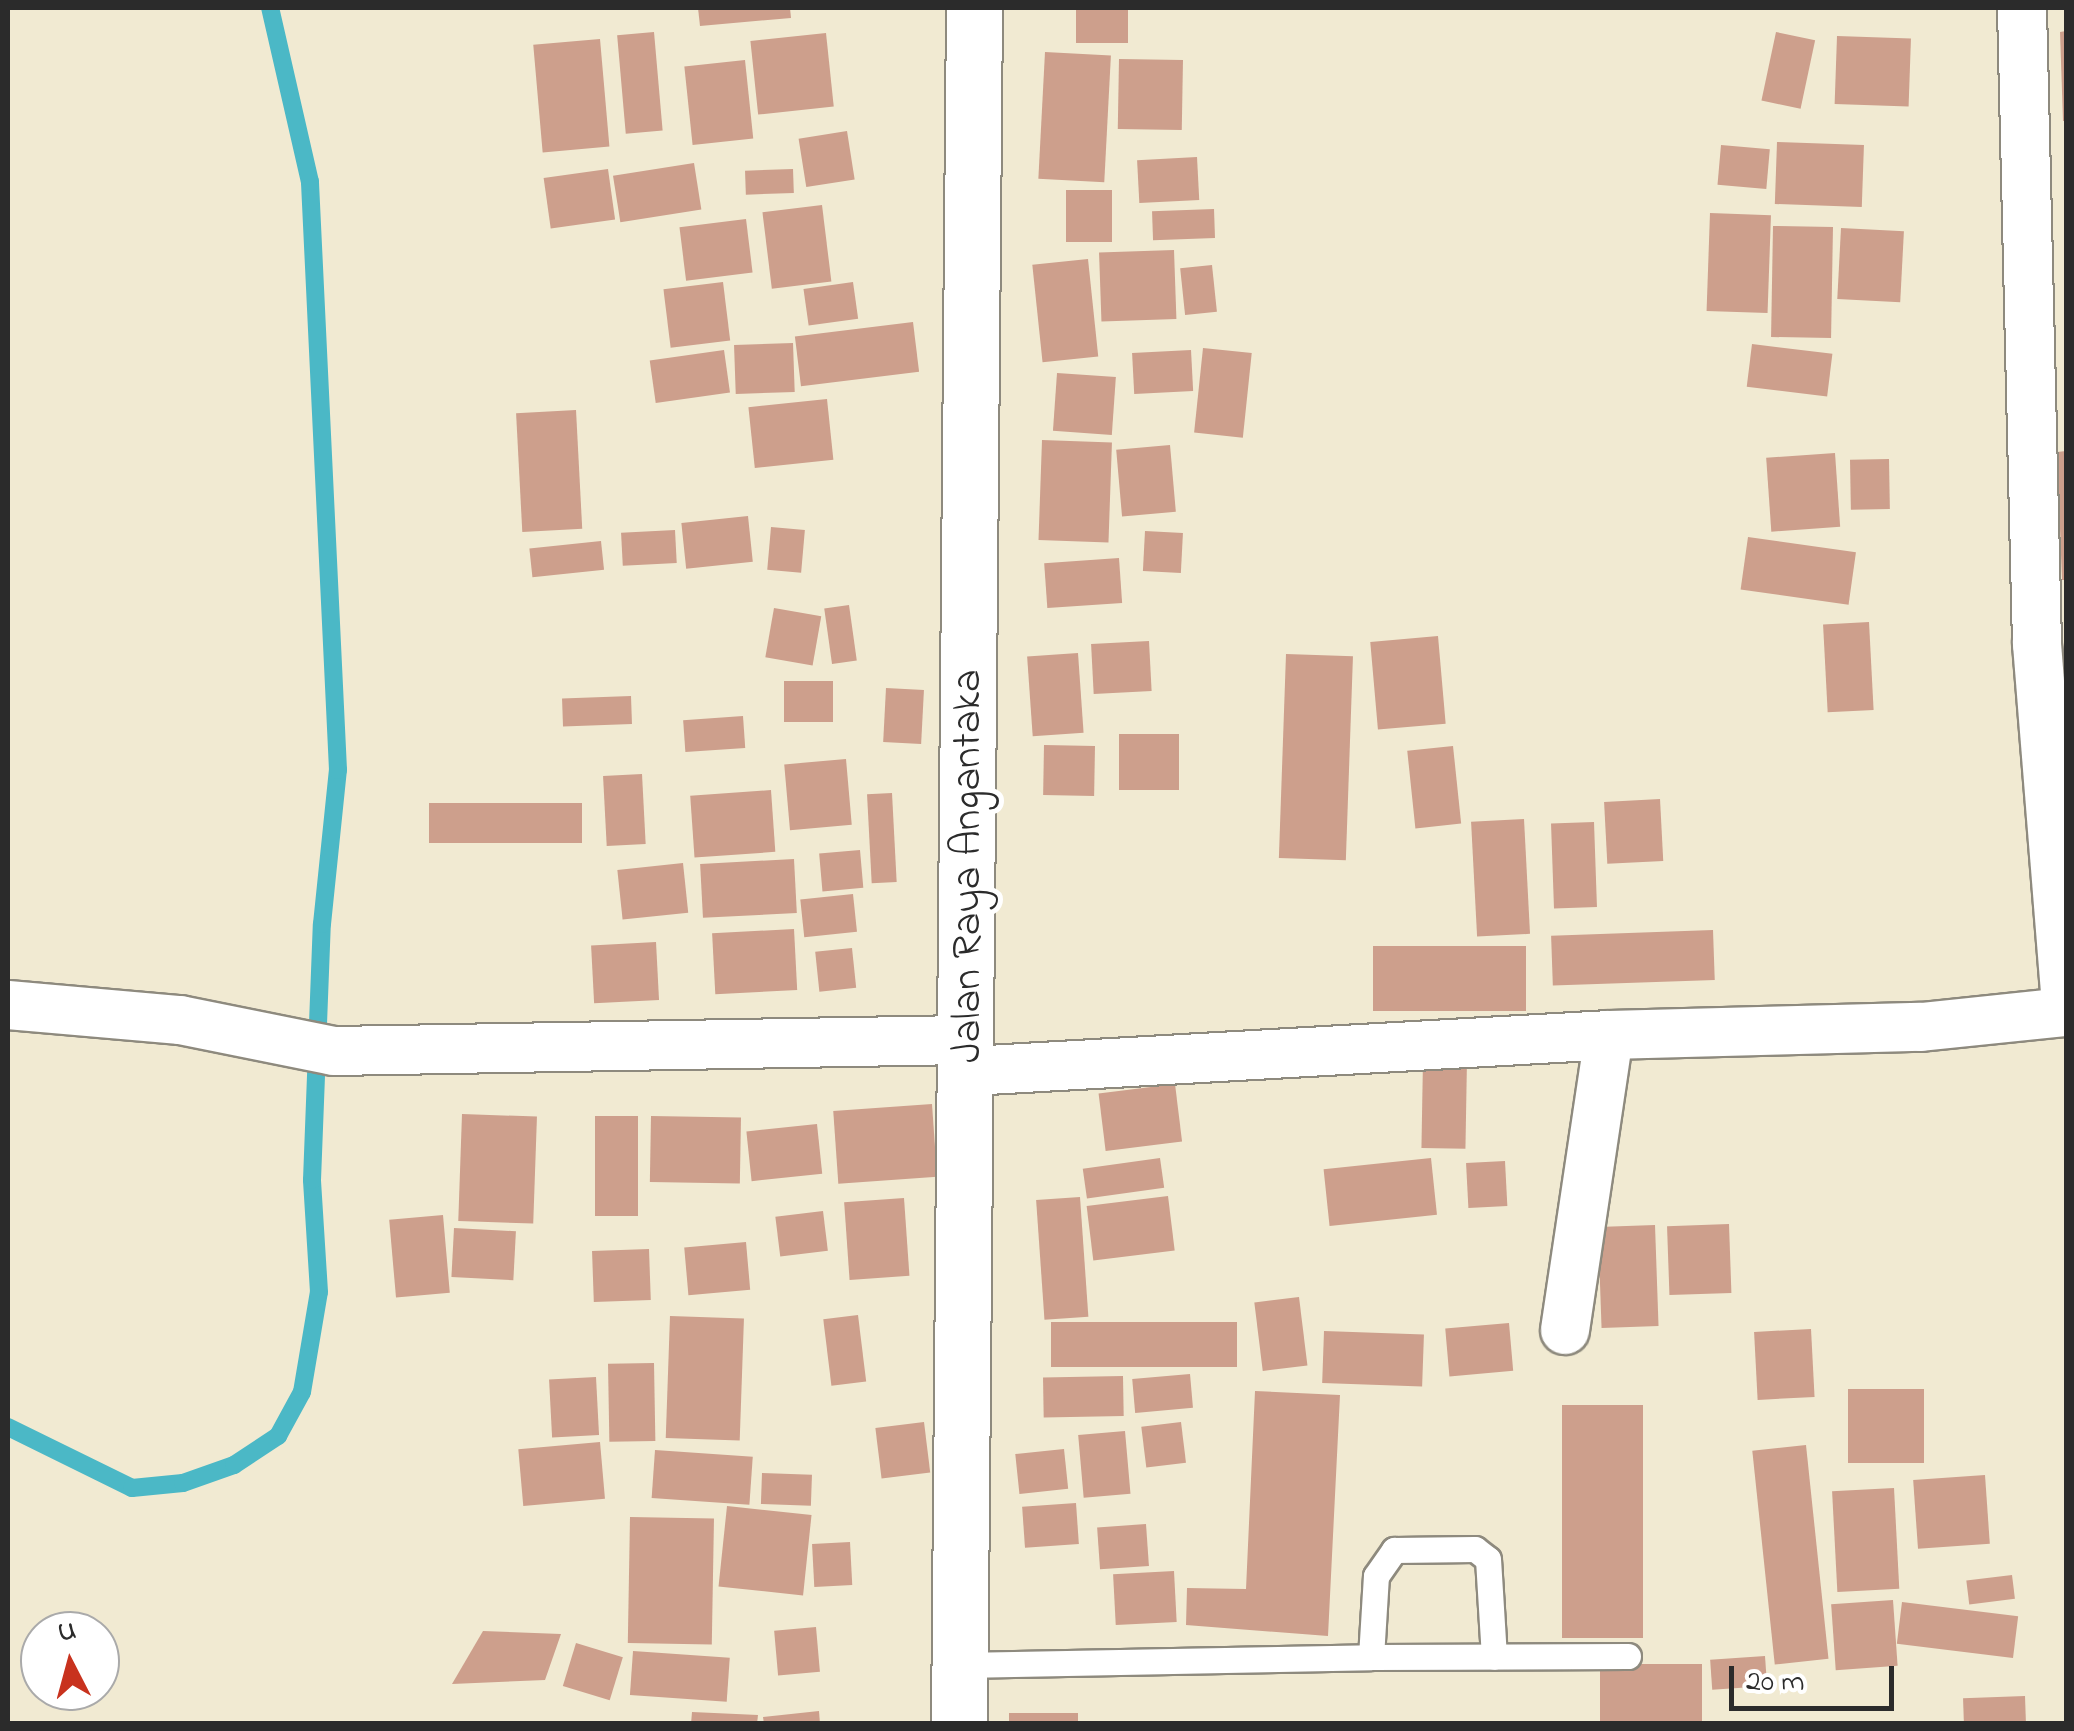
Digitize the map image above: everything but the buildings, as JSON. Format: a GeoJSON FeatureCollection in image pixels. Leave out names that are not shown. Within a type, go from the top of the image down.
{"type":"FeatureCollection","features":[{"type":"Feature","properties":{"kind":"main road","name":"Jalan Raya Angantaka"},"geometry":{"type":"LineString","coordinates":[[959,1724],[968,1056],[974,8]]}},
{"type":"Feature","properties":{"kind":"street"},"geometry":{"type":"LineString","coordinates":[[2022,8],[2037,644],[2066,1004]]}},
{"type":"Feature","properties":{"kind":"street"},"geometry":{"type":"LineString","coordinates":[[8,1005],[180,1020],[251,1038],[334,1052],[968,1056],[1921,1027],[2066,1012]]}},
{"type":"Feature","properties":{"kind":"street"},"geometry":{"type":"LineString","coordinates":[[1565,1330],[1609,1035]]}},
{"type":"Feature","properties":{"kind":"lane"},"geometry":{"type":"LineString","coordinates":[[1372,1657],[1382,1562],[1394,1550],[1475,1549],[1488,1558],[1494,1576],[1494,1657]]}},
{"type":"Feature","properties":{"kind":"lane"},"geometry":{"type":"LineString","coordinates":[[961,1665],[1628,1656]]}},
{"type":"Feature","properties":{"kind":"waterway"},"geometry":{"type":"LineString","coordinates":[[8,1427],[132,1488],[183,1483],[234,1465],[278,1436],[302,1392],[319,1292],[312,1180],[322,924],[338,770],[310,182],[270,8]]}}]}
